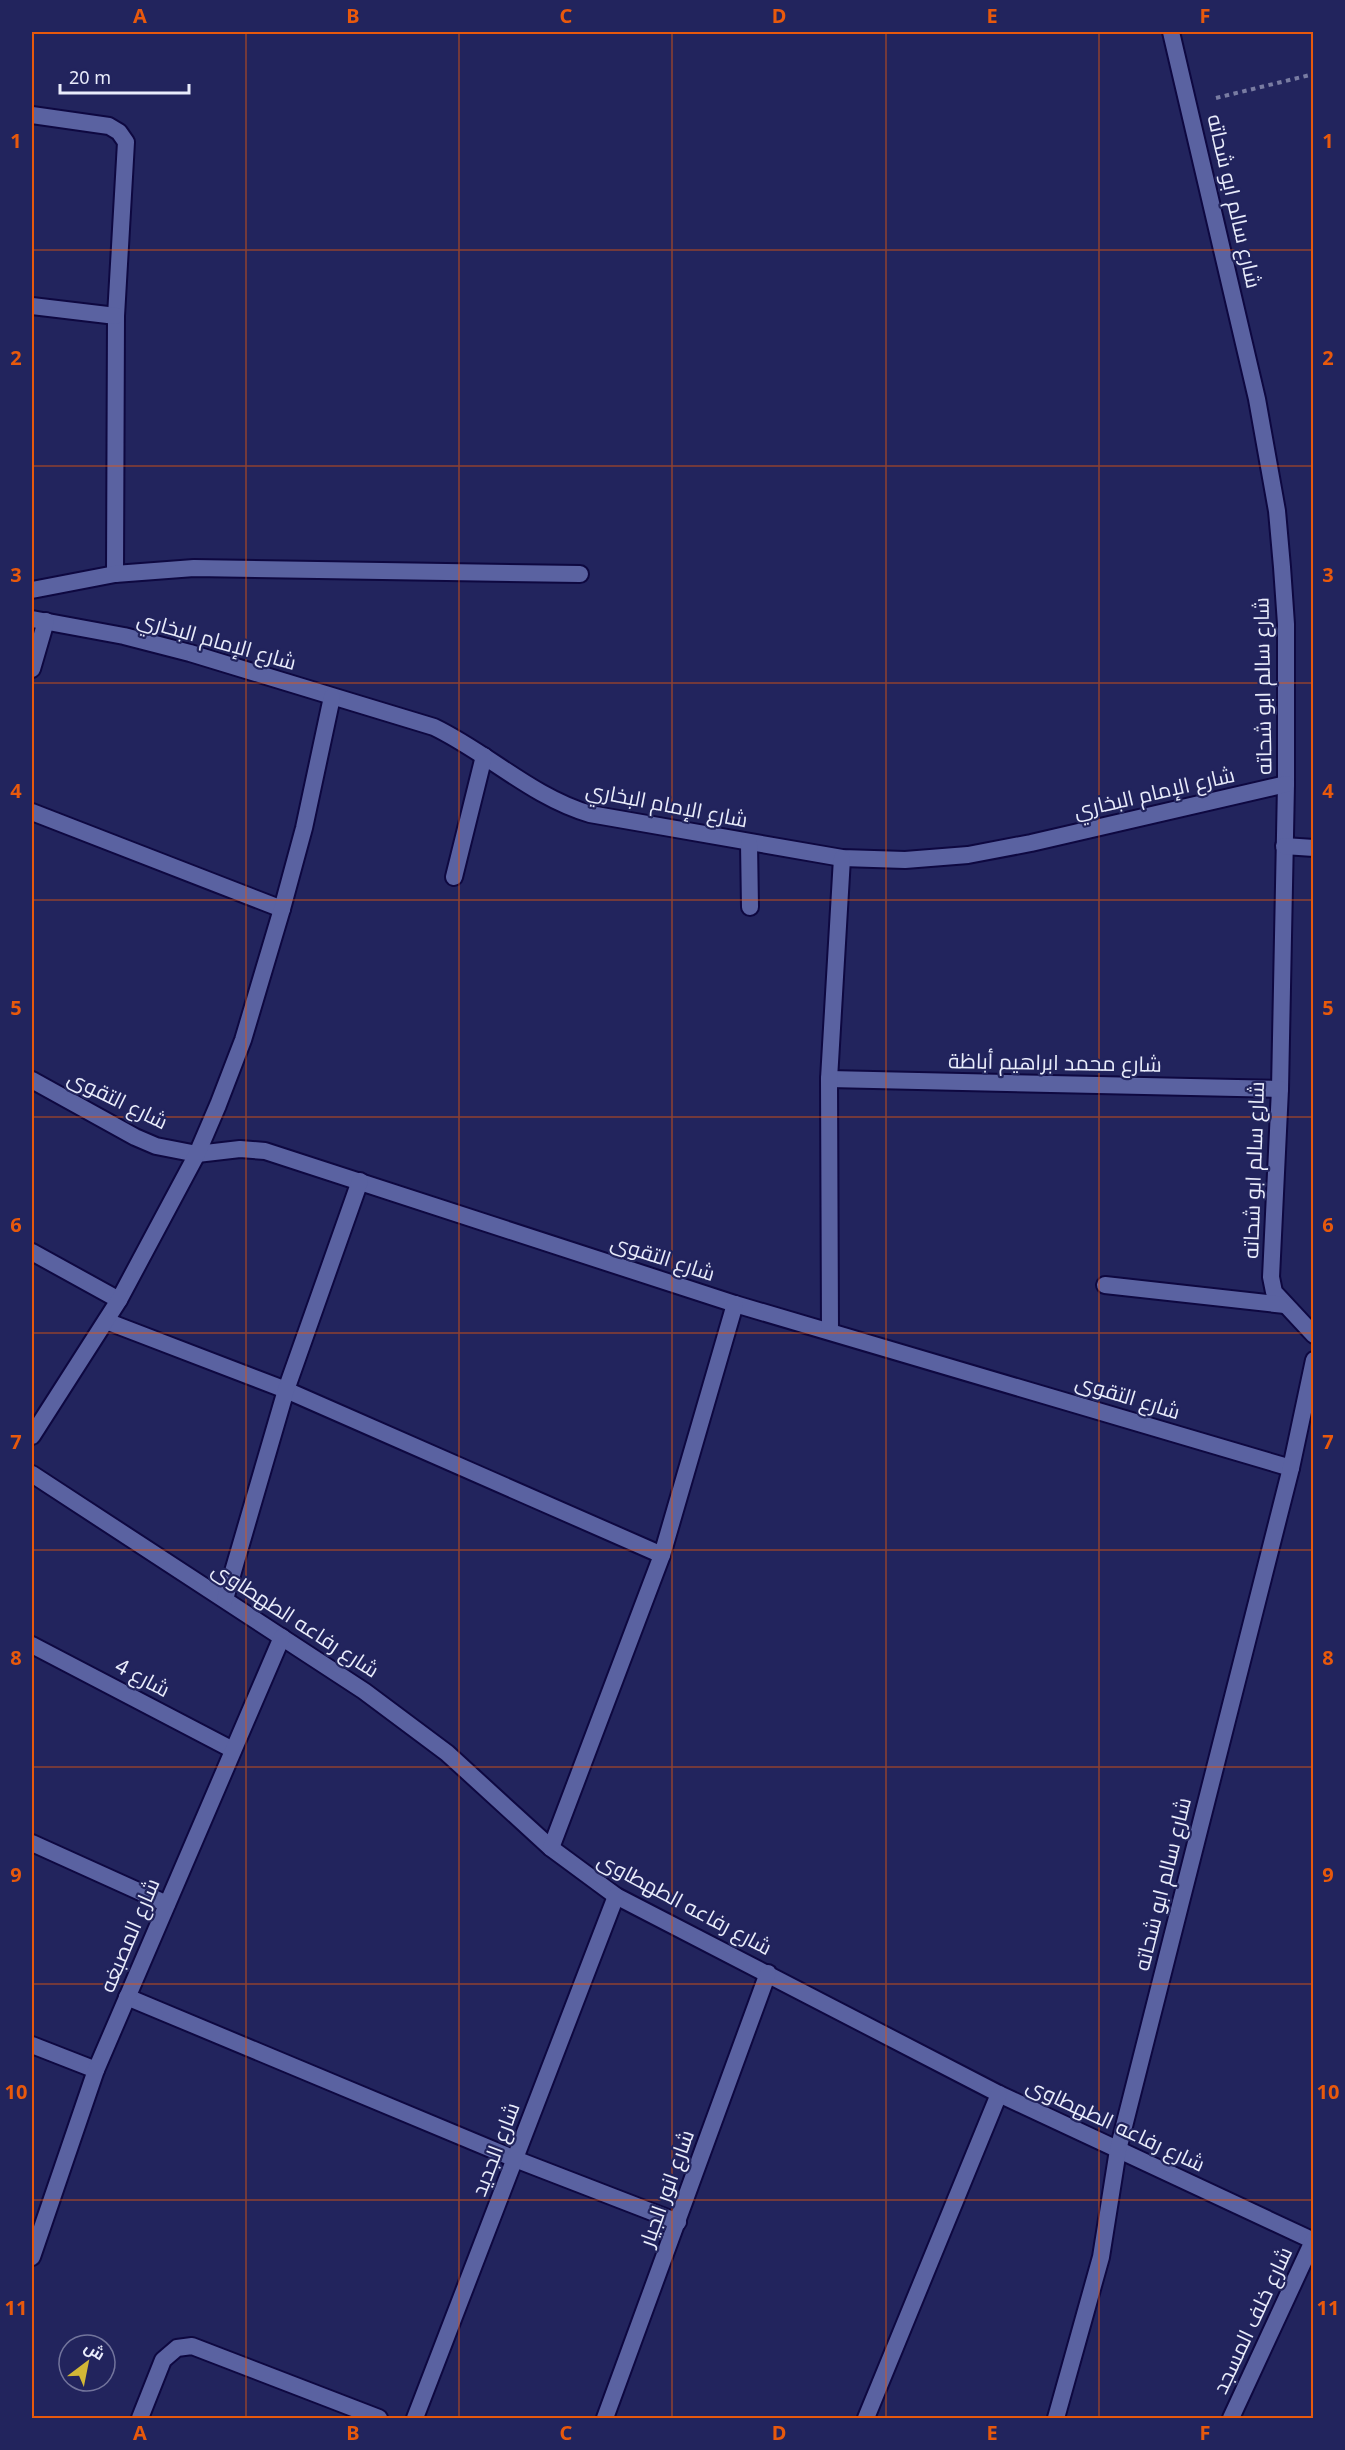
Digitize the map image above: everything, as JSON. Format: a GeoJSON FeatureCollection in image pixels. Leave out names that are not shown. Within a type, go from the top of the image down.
{"type":"FeatureCollection","features":[{"type":"Feature","properties":{"kind":"street","name":"شارع سالم ابو شحاته"},"geometry":{"type":"LineString","coordinates":[[1171,32],[1190,105],[1257,399],[1277,511],[1286,624],[1286,784],[1280,1089],[1271,1277],[1274,1292],[1314,1335]]}},
{"type":"Feature","properties":{"kind":"street"},"geometry":{"type":"LineString","coordinates":[[32,115],[110,126],[119,132],[126,142],[116,316],[115,574]]}},
{"type":"Feature","properties":{"kind":"street"},"geometry":{"type":"LineString","coordinates":[[32,306],[116,316]]}},
{"type":"Feature","properties":{"kind":"street"},"geometry":{"type":"LineString","coordinates":[[32,590],[115,574],[194,568],[580,574]]}},
{"type":"Feature","properties":{"kind":"street","name":"شارع الإمام البخاري"},"geometry":{"type":"LineString","coordinates":[[39,620],[124,636],[190,653],[434,727],[484,756],[551,800],[590,814],[842,858],[905,860],[968,855],[1031,843],[1286,784]]}},
{"type":"Feature","properties":{"kind":"street"},"geometry":{"type":"LineString","coordinates":[[32,669],[39,620]]}},
{"type":"Feature","properties":{"kind":"street"},"geometry":{"type":"LineString","coordinates":[[33,1430],[119,1300],[197,1154],[243,1040],[282,909],[304,828],[332,697]]}},
{"type":"Feature","properties":{"kind":"street"},"geometry":{"type":"LineString","coordinates":[[454,877],[484,756]]}},
{"type":"Feature","properties":{"kind":"street"},"geometry":{"type":"LineString","coordinates":[[32,812],[282,909]]}},
{"type":"Feature","properties":{"kind":"street"},"geometry":{"type":"LineString","coordinates":[[749,843],[750,907]]}},
{"type":"Feature","properties":{"kind":"street"},"geometry":{"type":"LineString","coordinates":[[1284,846],[1314,848]]}},
{"type":"Feature","properties":{"kind":"street"},"geometry":{"type":"LineString","coordinates":[[830,1331],[829,1079],[842,858]]}},
{"type":"Feature","properties":{"kind":"street","name":"شارع محمد ابراهيم أباظة"},"geometry":{"type":"LineString","coordinates":[[829,1079],[1280,1089]]}},
{"type":"Feature","properties":{"kind":"street","name":"شارع التقوى"},"geometry":{"type":"LineString","coordinates":[[32,1080],[135,1137],[156,1146],[197,1154],[240,1149],[265,1151],[735,1304],[1291,1468]]}},
{"type":"Feature","properties":{"kind":"street"},"geometry":{"type":"LineString","coordinates":[[225,1599],[286,1390],[360,1181]]}},
{"type":"Feature","properties":{"kind":"street"},"geometry":{"type":"LineString","coordinates":[[32,1252],[119,1300]]}},
{"type":"Feature","properties":{"kind":"street"},"geometry":{"type":"LineString","coordinates":[[1105,1285],[1285,1305]]}},
{"type":"Feature","properties":{"kind":"street"},"geometry":{"type":"LineString","coordinates":[[550,1848],[662,1555],[735,1304]]}},
{"type":"Feature","properties":{"kind":"street"},"geometry":{"type":"LineString","coordinates":[[106,1321],[286,1390],[662,1555]]}},
{"type":"Feature","properties":{"kind":"street","name":"شارع سالم ابو شحاته"},"geometry":{"type":"LineString","coordinates":[[1056,2418],[1101,2257],[1118,2150],[1291,1468],[1314,1360]]}},
{"type":"Feature","properties":{"kind":"street","name":"شارع رفاعه الطهطاوى"},"geometry":{"type":"LineString","coordinates":[[32,1474],[282,1636],[406,1721],[486,1787],[550,1848],[616,1896],[999,2094],[1313,2241]]}},
{"type":"Feature","properties":{"kind":"street","name":"شارع المصبغه"},"geometry":{"type":"LineString","coordinates":[[32,2257],[96,2070],[282,1636]]}},
{"type":"Feature","properties":{"kind":"street","name":"شارع 4"},"geometry":{"type":"LineString","coordinates":[[32,1645],[234,1750]]}},
{"type":"Feature","properties":{"kind":"street"},"geometry":{"type":"LineString","coordinates":[[32,1843],[167,1904]]}},
{"type":"Feature","properties":{"kind":"street","name":"شارع الجديد"},"geometry":{"type":"LineString","coordinates":[[415,2418],[616,1896]]}},
{"type":"Feature","properties":{"kind":"street","name":"شارع انور الجيار"},"geometry":{"type":"LineString","coordinates":[[605,2418],[768,1973]]}},
{"type":"Feature","properties":{"kind":"street"},"geometry":{"type":"LineString","coordinates":[[127,1997],[515,2159],[678,2222]]}},
{"type":"Feature","properties":{"kind":"street"},"geometry":{"type":"LineString","coordinates":[[32,2045],[96,2070]]}},
{"type":"Feature","properties":{"kind":"street"},"geometry":{"type":"LineString","coordinates":[[866,2418],[999,2094]]}},
{"type":"Feature","properties":{"kind":"street","name":"شارع خلف المسجد"},"geometry":{"type":"LineString","coordinates":[[1231,2418],[1313,2241]]}},
{"type":"Feature","properties":{"kind":"street"},"geometry":{"type":"LineString","coordinates":[[140,2418],[163,2360],[177,2348],[192,2346],[379,2418]]}},
{"type":"Feature","properties":{"kind":"path"},"geometry":{"type":"LineString","coordinates":[[1190,105],[1314,74]]}}]}
